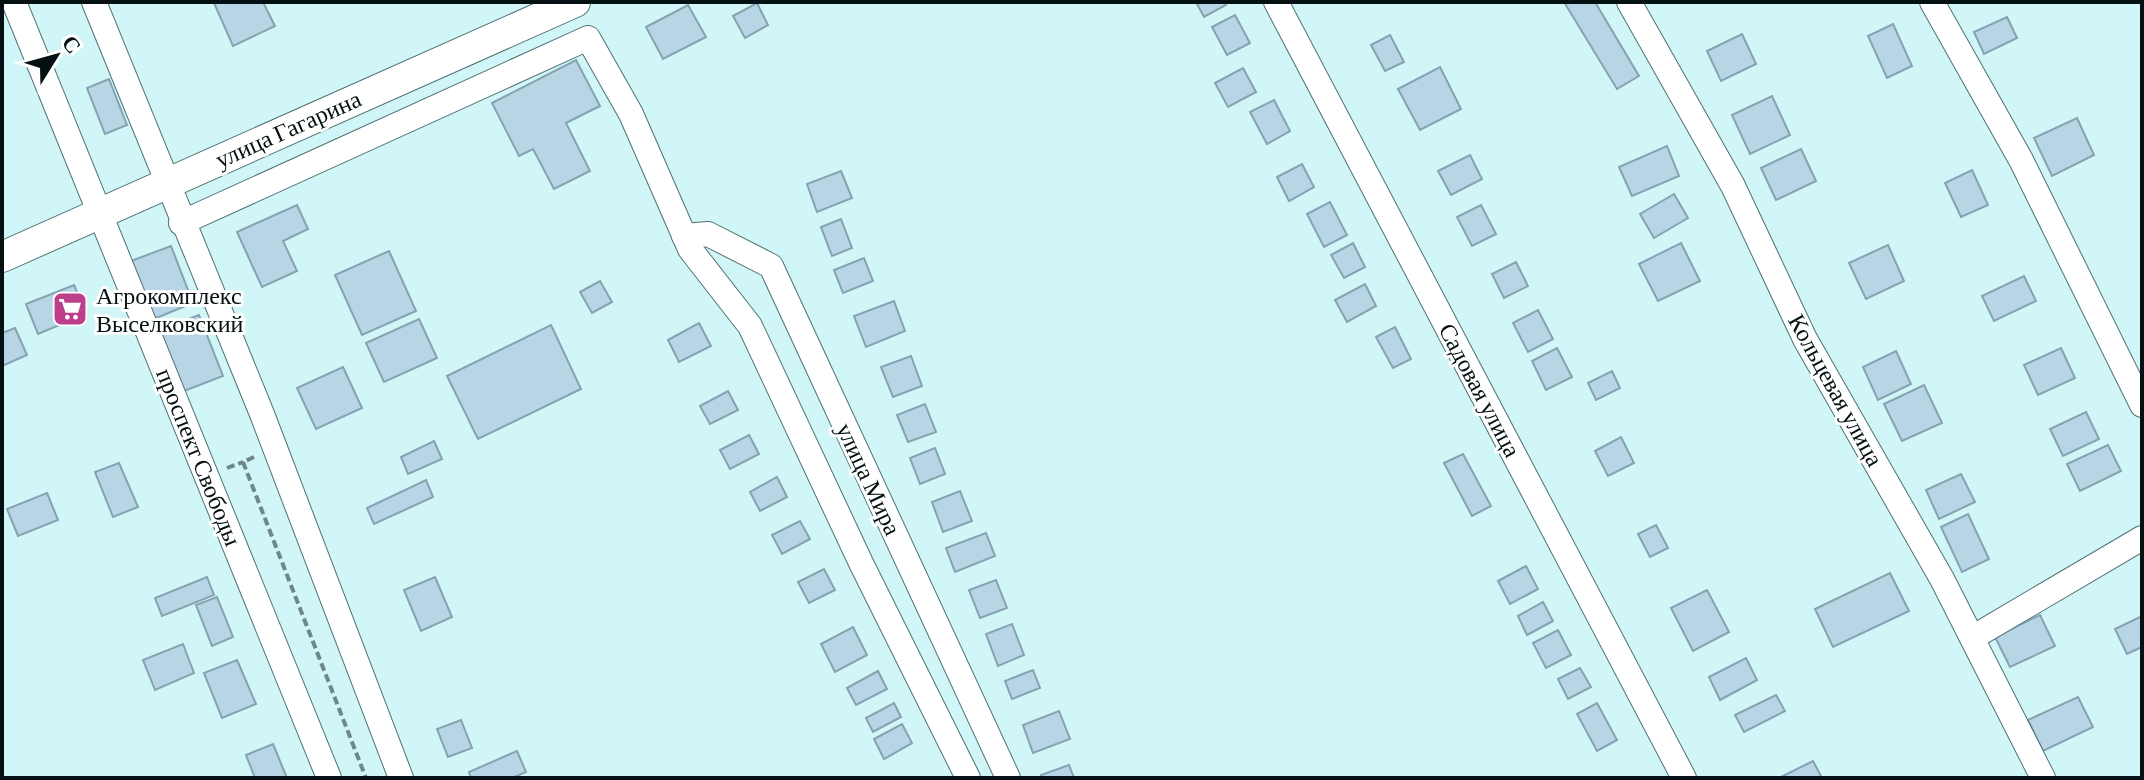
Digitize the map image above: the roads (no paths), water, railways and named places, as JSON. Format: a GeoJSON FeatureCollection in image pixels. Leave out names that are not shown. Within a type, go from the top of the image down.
{"type":"FeatureCollection","features":[{"type":"Feature","properties":{"kind":"main road","name":"улица Гагарина"},"geometry":{"type":"LineString","coordinates":[[2,257],[575,2]]}},
{"type":"Feature","properties":{"kind":"street","name":"проспект Свободы"},"geometry":{"type":"LineString","coordinates":[[14,2],[329,778]]}},
{"type":"Feature","properties":{"kind":"street"},"geometry":{"type":"LineString","coordinates":[[94,2],[275,449],[401,778]]}},
{"type":"Feature","properties":{"kind":"street","name":"Садовая улица"},"geometry":{"type":"LineString","coordinates":[[1276,2],[1684,778]]}},
{"type":"Feature","properties":{"kind":"street","name":"Кольцевая улица"},"geometry":{"type":"LineString","coordinates":[[1629,2],[1733,186],[1805,339],[1972,638],[2043,778]]}},
{"type":"Feature","properties":{"kind":"street"},"geometry":{"type":"LineString","coordinates":[[1932,2],[2021,160],[2142,405]]}},
{"type":"Feature","properties":{"kind":"street","name":"улица Мира"},"geometry":{"type":"LineString","coordinates":[[181,223],[588,38],[631,114],[690,249],[750,326],[861,563],[968,778]]}},
{"type":"Feature","properties":{"kind":"street","name":"улица Мира"},"geometry":{"type":"LineString","coordinates":[[684,236],[708,234],[771,266],[1008,778]]}},
{"type":"Feature","properties":{"kind":"street"},"geometry":{"type":"LineString","coordinates":[[1972,638],[2142,538]]}},
{"type":"Feature","properties":{"kind":"place","name":"Агрокомплекс Выселковский"},"geometry":{"type":"Point","coordinates":[70,309]}}]}
